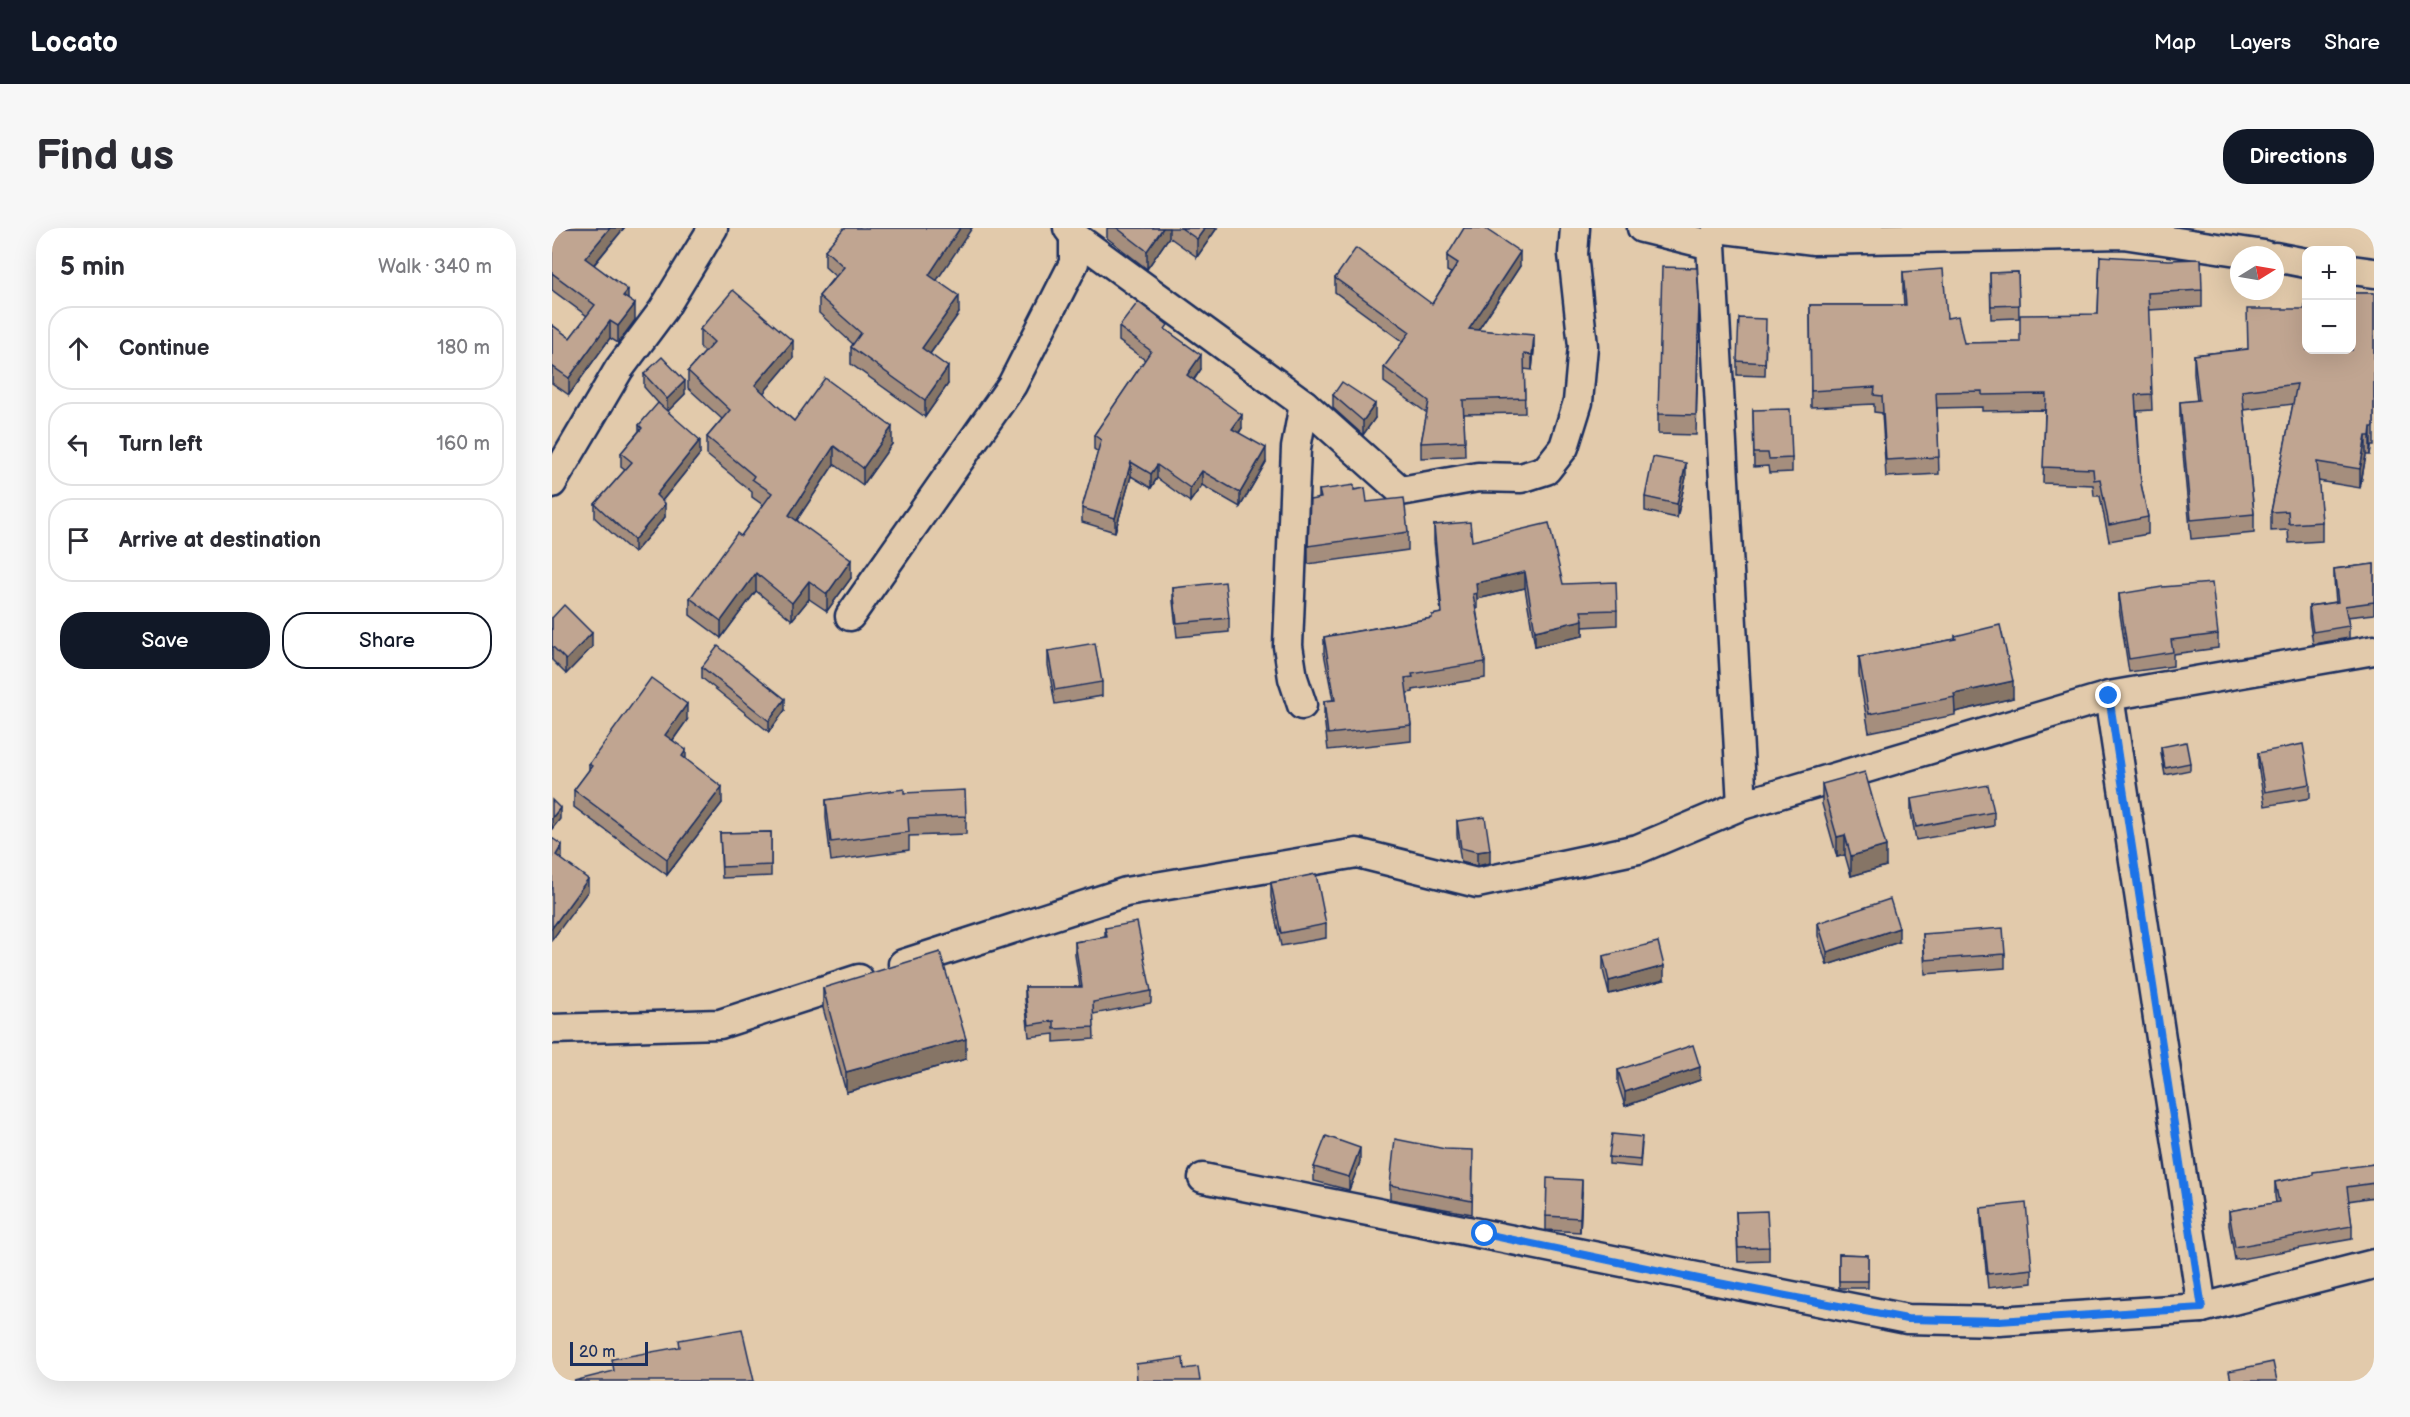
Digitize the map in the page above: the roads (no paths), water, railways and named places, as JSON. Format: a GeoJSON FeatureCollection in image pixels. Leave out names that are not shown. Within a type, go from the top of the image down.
{"type":"FeatureCollection","features":[{"type":"Feature","properties":{"kind":"street"},"geometry":{"type":"LineString","coordinates":[[552,483],[619,369],[663,310],[713,228]]}},
{"type":"Feature","properties":{"kind":"street"},"geometry":{"type":"LineString","coordinates":[[850,616],[1012,385],[1072,242],[1101,255],[1304,404],[1401,491],[1478,477],[1521,478],[1546,470],[1564,447],[1578,402],[1583,346],[1573,254],[1575,228]]}},
{"type":"Feature","properties":{"kind":"street"},"geometry":{"type":"LineString","coordinates":[[1642,228],[1711,245],[1742,805]]}},
{"type":"Feature","properties":{"kind":"street"},"geometry":{"type":"LineString","coordinates":[[1717,228],[1814,240],[2123,234],[2230,250]]}},
{"type":"Feature","properties":{"kind":"street"},"geometry":{"type":"LineString","coordinates":[[2284,259],[2302,262]]}},
{"type":"Feature","properties":{"kind":"street"},"geometry":{"type":"LineString","coordinates":[[2356,271],[2374,273]]}},
{"type":"Feature","properties":{"kind":"street"},"geometry":{"type":"LineString","coordinates":[[1302,705],[1293,678],[1288,646],[1296,448],[1304,404]]}},
{"type":"Feature","properties":{"kind":"street"},"geometry":{"type":"LineString","coordinates":[[552,1029],[720,1024],[1126,892],[1357,853],[1477,883],[1638,849],[1742,805],[2109,696],[2374,650]]}},
{"type":"Feature","properties":{"kind":"street"},"geometry":{"type":"LineString","coordinates":[[2109,696],[2202,1308]]}},
{"type":"Feature","properties":{"kind":"street"},"geometry":{"type":"LineString","coordinates":[[1203,1178],[1713,1282],[1907,1319],[1999,1321],[2202,1308],[2374,1264]]}}]}
